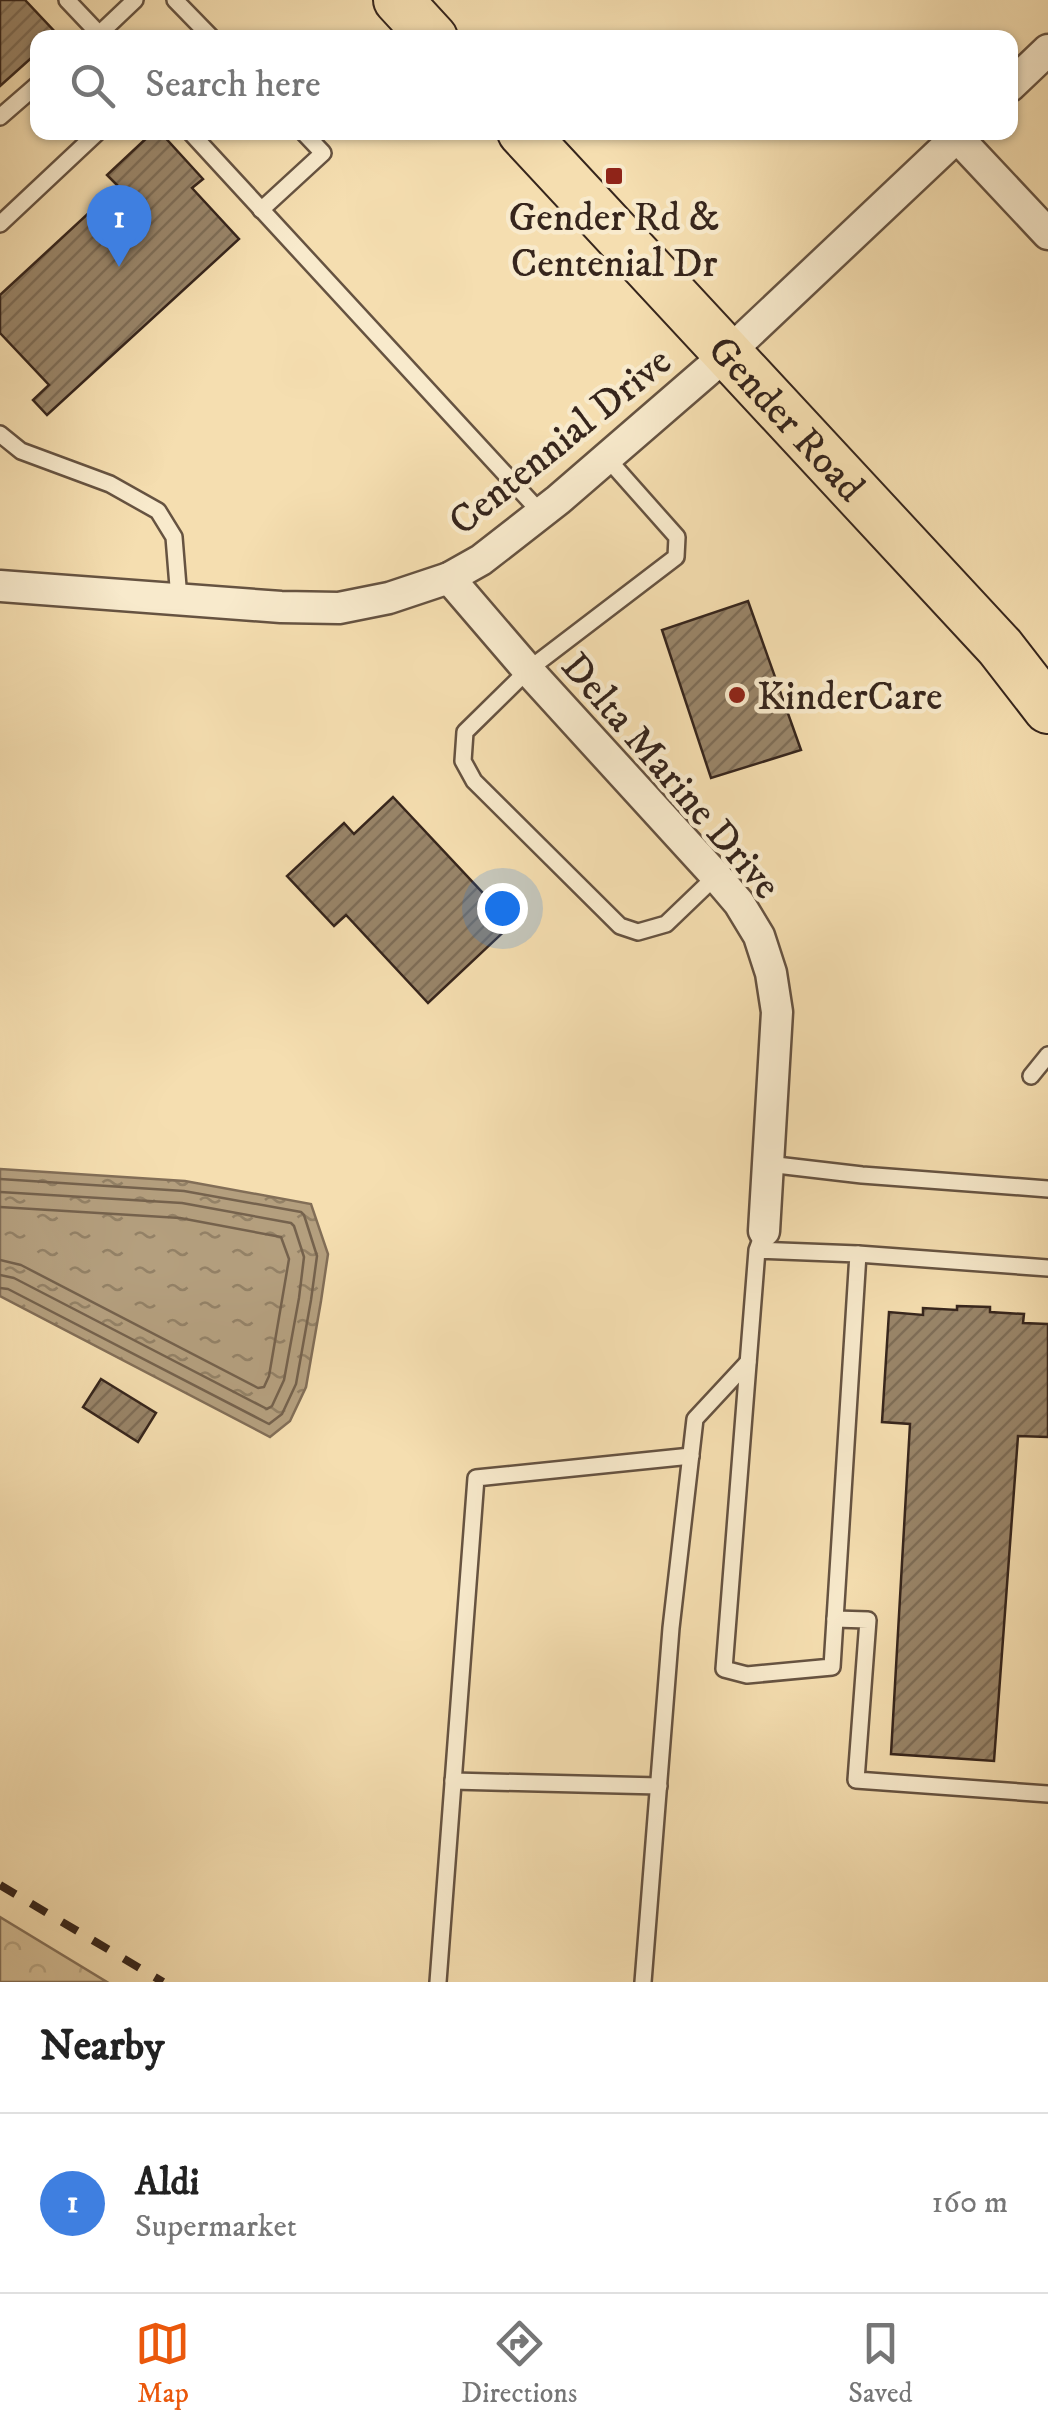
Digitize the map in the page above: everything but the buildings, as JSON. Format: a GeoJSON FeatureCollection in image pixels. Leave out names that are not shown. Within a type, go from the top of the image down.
{"type":"FeatureCollection","features":[{"type":"Feature","properties":{"kind":"main road"},"geometry":{"type":"LineString","coordinates":[[398,0],[426,30]]}},
{"type":"Feature","properties":{"kind":"main road","name":"Gender Road"},"geometry":{"type":"LineString","coordinates":[[529,140],[1000,647],[1048,709]]}},
{"type":"Feature","properties":{"kind":"street"},"geometry":{"type":"LineString","coordinates":[[1018,78],[1048,50]]}},
{"type":"Feature","properties":{"kind":"street","name":"Centennial Drive"},"geometry":{"type":"LineString","coordinates":[[0,586],[339,608],[389,598],[448,578],[481,560],[542,514],[728,353],[954,140]]}},
{"type":"Feature","properties":{"kind":"street"},"geometry":{"type":"LineString","coordinates":[[963,140],[1048,234]]}},
{"type":"Feature","properties":{"kind":"street","name":"Delta Marine Drive"},"geometry":{"type":"LineString","coordinates":[[448,578],[716,876],[759,936],[777,1012],[761,1240]]}},
{"type":"Feature","properties":{"kind":"lane"},"geometry":{"type":"LineString","coordinates":[[66,0],[94,30]]}},
{"type":"Feature","properties":{"kind":"lane"},"geometry":{"type":"LineString","coordinates":[[105,30],[135,0]]}},
{"type":"Feature","properties":{"kind":"lane"},"geometry":{"type":"LineString","coordinates":[[175,0],[204,30]]}},
{"type":"Feature","properties":{"kind":"lane"},"geometry":{"type":"LineString","coordinates":[[0,116],[30,91]]}},
{"type":"Feature","properties":{"kind":"lane"},"geometry":{"type":"LineString","coordinates":[[0,224],[89,140]]}},
{"type":"Feature","properties":{"kind":"lane"},"geometry":{"type":"LineString","coordinates":[[197,140],[542,514]]}},
{"type":"Feature","properties":{"kind":"lane"},"geometry":{"type":"LineString","coordinates":[[262,210],[323,153],[311,140]]}},
{"type":"Feature","properties":{"kind":"lane"},"geometry":{"type":"LineString","coordinates":[[0,434],[21,452],[110,484],[158,511],[174,538],[179,599]]}},
{"type":"Feature","properties":{"kind":"lane"},"geometry":{"type":"LineString","coordinates":[[606,457],[678,538],[676,557],[528,670],[465,732],[463,760],[474,780],[620,926],[638,932],[666,924],[716,876]]}},
{"type":"Feature","properties":{"kind":"lane"},"geometry":{"type":"LineString","coordinates":[[1031,1076],[1048,1055]]}},
{"type":"Feature","properties":{"kind":"lane"},"geometry":{"type":"LineString","coordinates":[[768,1164],[1048,1189]]}},
{"type":"Feature","properties":{"kind":"lane"},"geometry":{"type":"LineString","coordinates":[[858,1254],[832,1667],[747,1675],[724,1669],[761,1240],[858,1254],[1048,1268]]}},
{"type":"Feature","properties":{"kind":"lane"},"geometry":{"type":"LineString","coordinates":[[643,1982],[671,1628],[695,1418],[748,1362]]}},
{"type":"Feature","properties":{"kind":"lane"},"geometry":{"type":"LineString","coordinates":[[438,1982],[476,1478],[691,1456]]}},
{"type":"Feature","properties":{"kind":"lane"},"geometry":{"type":"LineString","coordinates":[[835,1619],[868,1620],[856,1780],[1048,1794]]}},
{"type":"Feature","properties":{"kind":"lane"},"geometry":{"type":"LineString","coordinates":[[452,1781],[658,1786]]}},
{"type":"Feature","properties":{"kind":"green space"},"geometry":{"type":"Polygon","coordinates":[[[0,1917],[107,1982],[0,1982],[0,1917]]]}},
{"type":"Feature","properties":{"kind":"water"},"geometry":{"type":"Polygon","coordinates":[[[0,1169],[185,1181],[311,1204],[328,1254],[306,1387],[290,1421],[270,1437],[0,1296],[0,1169]]]}},
{"type":"Feature","properties":{"kind":"railway"},"geometry":{"type":"LineString","coordinates":[[0,1885],[163,1982]]}},
{"type":"Feature","properties":{"kind":"place","name":"Gender Rd & Centenial Dr"},"geometry":{"type":"Point","coordinates":[614,176]}},
{"type":"Feature","properties":{"kind":"place","name":"Aldi"},"geometry":{"type":"Point","coordinates":[119,267]}},
{"type":"Feature","properties":{"kind":"place","name":"KinderCare"},"geometry":{"type":"Point","coordinates":[737,695]}}]}
